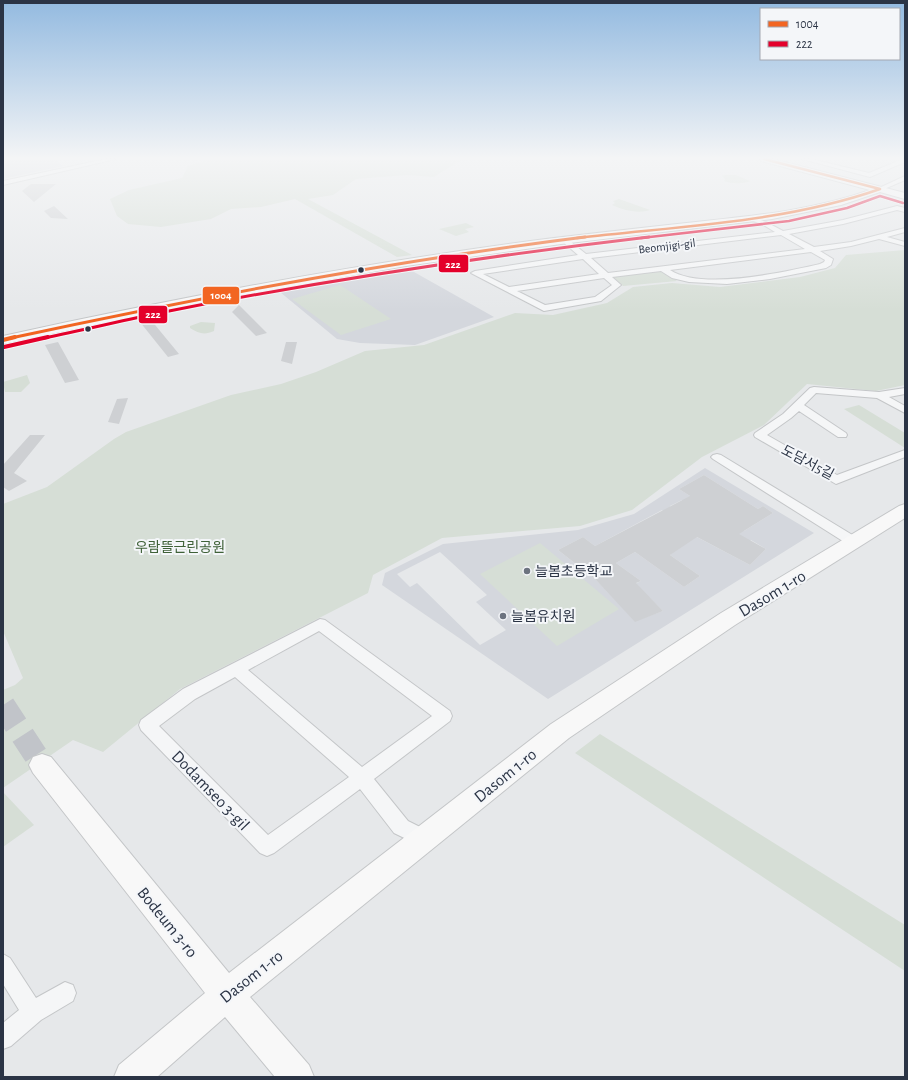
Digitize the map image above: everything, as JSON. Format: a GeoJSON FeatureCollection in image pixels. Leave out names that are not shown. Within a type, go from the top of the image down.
{"type":"FeatureCollection","features":[{"type":"Feature","properties":{"kind":"street"},"geometry":{"type":"LineString","coordinates":[[3,340],[163,306],[317,277],[566,240],[752,219],[811,209]]}},
{"type":"Feature","properties":{"kind":"street","name":"Beomjigi-gil"},"geometry":{"type":"LineString","coordinates":[[892,209],[843,222],[783,233],[585,256],[475,273],[508,290],[606,275],[812,250],[851,244],[905,230]]}},
{"type":"Feature","properties":{"kind":"street"},"geometry":{"type":"LineString","coordinates":[[662,268],[674,276],[684,279],[716,282],[793,273],[823,266],[828,263],[829,259],[764,223],[752,219]]}},
{"type":"Feature","properties":{"kind":"street","name":"Beomjigi-gil"},"geometry":{"type":"LineString","coordinates":[[880,237],[905,244]]}},
{"type":"Feature","properties":{"kind":"street"},"geometry":{"type":"LineString","coordinates":[[508,290],[544,308],[598,299],[617,285],[566,240]]}},
{"type":"Feature","properties":{"kind":"street","name":"도담서5길"},"geometry":{"type":"LineString","coordinates":[[905,391],[879,395],[814,390],[787,416],[759,435],[836,480],[905,453]]}},
{"type":"Feature","properties":{"kind":"street","name":"도담서5길"},"geometry":{"type":"LineString","coordinates":[[879,395],[905,410]]}},
{"type":"Feature","properties":{"kind":"street"},"geometry":{"type":"LineString","coordinates":[[799,406],[842,435]]}},
{"type":"Feature","properties":{"kind":"street"},"geometry":{"type":"LineString","coordinates":[[717,457],[854,542]]}},
{"type":"Feature","properties":{"kind":"street","name":"Dasom 1-ro"},"geometry":{"type":"LineString","coordinates":[[131,1077],[227,994],[569,724],[728,619],[905,510]]}},
{"type":"Feature","properties":{"kind":"street","name":"Dodamseo 3-gil"},"geometry":{"type":"LineString","coordinates":[[320,624],[444,716],[362,778],[267,847],[147,725],[189,694],[320,624]]}},
{"type":"Feature","properties":{"kind":"street"},"geometry":{"type":"LineString","coordinates":[[237,669],[362,778],[401,827],[425,839]]}},
{"type":"Feature","properties":{"kind":"street","name":"Bodeum 3-ro"},"geometry":{"type":"LineString","coordinates":[[42,765],[227,994],[297,1077]]}},
{"type":"Feature","properties":{"kind":"street"},"geometry":{"type":"LineString","coordinates":[[3,965],[33,1012]]}},
{"type":"Feature","properties":{"kind":"street"},"geometry":{"type":"LineString","coordinates":[[3,1038],[33,1012],[66,993]]}},
{"type":"Feature","properties":{"kind":"shaded area"},"geometry":{"type":"Polygon","coordinates":[[[405,270],[414,272],[494,317],[415,345],[360,343],[337,339],[280,292],[405,270]]]}},
{"type":"Feature","properties":{"kind":"shaded area","name":"늘봄초등학교"},"geometry":{"type":"Polygon","coordinates":[[[705,468],[814,533],[548,699],[382,585],[385,573],[443,544],[578,530],[634,514],[705,468]],[[704,475],[679,489],[701,503],[694,507],[682,500],[670,506],[668,515],[662,510],[595,546],[583,537],[558,550],[595,579],[635,621],[663,611],[650,598],[644,600],[631,586],[641,581],[616,563],[635,552],[684,587],[700,576],[670,555],[691,534],[750,565],[766,549],[751,540],[747,544],[721,517],[744,531],[773,513],[763,506],[758,509],[704,475]],[[440,552],[397,574],[410,587],[417,583],[480,645],[506,630],[476,602],[487,595],[440,552]]]}},
{"type":"Feature","properties":{"kind":"green space"},"geometry":{"type":"Polygon","coordinates":[[[114,209],[230,209],[211,219],[161,227],[128,224],[117,216],[114,209]]]}},
{"type":"Feature","properties":{"kind":"green space"},"geometry":{"type":"Polygon","coordinates":[[[313,209],[327,209],[412,255],[397,257],[313,209]]]}},
{"type":"Feature","properties":{"kind":"green space"},"geometry":{"type":"Polygon","coordinates":[[[626,209],[650,210],[641,212],[626,209]]]}},
{"type":"Feature","properties":{"kind":"green space"},"geometry":{"type":"Polygon","coordinates":[[[466,223],[474,227],[465,229],[469,232],[456,236],[439,229],[466,223]]]}},
{"type":"Feature","properties":{"kind":"green space","name":"우람뜰근린공원"},"geometry":{"type":"Polygon","coordinates":[[[905,250],[905,385],[876,391],[807,384],[764,425],[702,457],[632,510],[580,526],[442,538],[373,575],[368,593],[180,689],[103,752],[73,740],[3,788],[3,690],[15,685],[23,678],[3,631],[3,504],[47,487],[126,432],[231,395],[281,384],[316,372],[365,351],[424,345],[515,313],[553,315],[607,303],[633,287],[672,283],[720,287],[800,277],[835,268],[846,255],[905,250]]]}},
{"type":"Feature","properties":{"kind":"green space"},"geometry":{"type":"Polygon","coordinates":[[[656,270],[663,271],[677,281],[623,286],[614,278],[617,275],[656,270]]]}},
{"type":"Feature","properties":{"kind":"green space"},"geometry":{"type":"Polygon","coordinates":[[[340,285],[391,319],[341,335],[292,299],[340,285]]]}},
{"type":"Feature","properties":{"kind":"green space"},"geometry":{"type":"Polygon","coordinates":[[[201,322],[215,323],[214,331],[202,333],[196,332],[190,328],[190,326],[201,322]]]}},
{"type":"Feature","properties":{"kind":"green space"},"geometry":{"type":"Polygon","coordinates":[[[27,375],[30,383],[21,392],[5,392],[3,382],[27,375]]]}},
{"type":"Feature","properties":{"kind":"green space"},"geometry":{"type":"Polygon","coordinates":[[[859,405],[905,433],[905,448],[844,409],[859,405]]]}},
{"type":"Feature","properties":{"kind":"green space"},"geometry":{"type":"Polygon","coordinates":[[[540,543],[619,609],[557,646],[480,574],[540,543]]]}},
{"type":"Feature","properties":{"kind":"green space"},"geometry":{"type":"Polygon","coordinates":[[[600,734],[905,925],[905,971],[575,753],[600,734]]]}},
{"type":"Feature","properties":{"kind":"green space"},"geometry":{"type":"Polygon","coordinates":[[[3,792],[34,825],[3,847],[3,792]]]}},
{"type":"Feature","properties":{"kind":"building"},"geometry":{"type":"Polygon","coordinates":[[[47,209],[58,209],[68,219],[51,218],[44,211],[47,209]]]}},
{"type":"Feature","properties":{"kind":"building"},"geometry":{"type":"Polygon","coordinates":[[[239,305],[267,333],[256,336],[232,312],[239,305]]]}},
{"type":"Feature","properties":{"kind":"building"},"geometry":{"type":"Polygon","coordinates":[[[151,320],[179,354],[168,357],[140,322],[151,320]]]}},
{"type":"Feature","properties":{"kind":"building"},"geometry":{"type":"Polygon","coordinates":[[[58,342],[79,380],[65,383],[45,345],[58,342]]]}},
{"type":"Feature","properties":{"kind":"building"},"geometry":{"type":"Polygon","coordinates":[[[286,342],[297,342],[292,364],[281,361],[286,342]]]}},
{"type":"Feature","properties":{"kind":"building"},"geometry":{"type":"Polygon","coordinates":[[[128,398],[119,424],[108,422],[117,399],[128,398]]]}},
{"type":"Feature","properties":{"kind":"building"},"geometry":{"type":"Polygon","coordinates":[[[30,435],[45,435],[14,473],[27,481],[9,491],[3,487],[3,465],[30,435]]]}},
{"type":"Feature","properties":{"kind":"building","name":"늘봄초등학교"},"geometry":{"type":"Polygon","coordinates":[[[704,475],[758,509],[763,506],[773,513],[739,534],[766,549],[750,565],[697,537],[670,555],[700,576],[684,587],[635,552],[616,563],[641,581],[636,583],[663,611],[635,622],[595,579],[558,550],[583,537],[595,546],[690,496],[679,489],[704,475]]]}},
{"type":"Feature","properties":{"kind":"tunnel"},"geometry":{"type":"LineString","coordinates":[[3,705],[42,765]]}},
{"type":"Feature","properties":{"kind":"transit line","name":"1004"},"geometry":{"type":"LineString","coordinates":[[3,340],[204,298],[405,263],[540,243],[747,219],[806,209]]}},
{"type":"Feature","properties":{"kind":"transit line","name":"222"},"geometry":{"type":"LineString","coordinates":[[4,347],[164,312],[318,284],[567,247],[789,221],[841,209]]}},
{"type":"Feature","properties":{"kind":"place","name":"늘봄초등학교"},"geometry":{"type":"Point","coordinates":[527,571]}},
{"type":"Feature","properties":{"kind":"place","name":"늘봄유치원"},"geometry":{"type":"Point","coordinates":[503,616]}}]}
